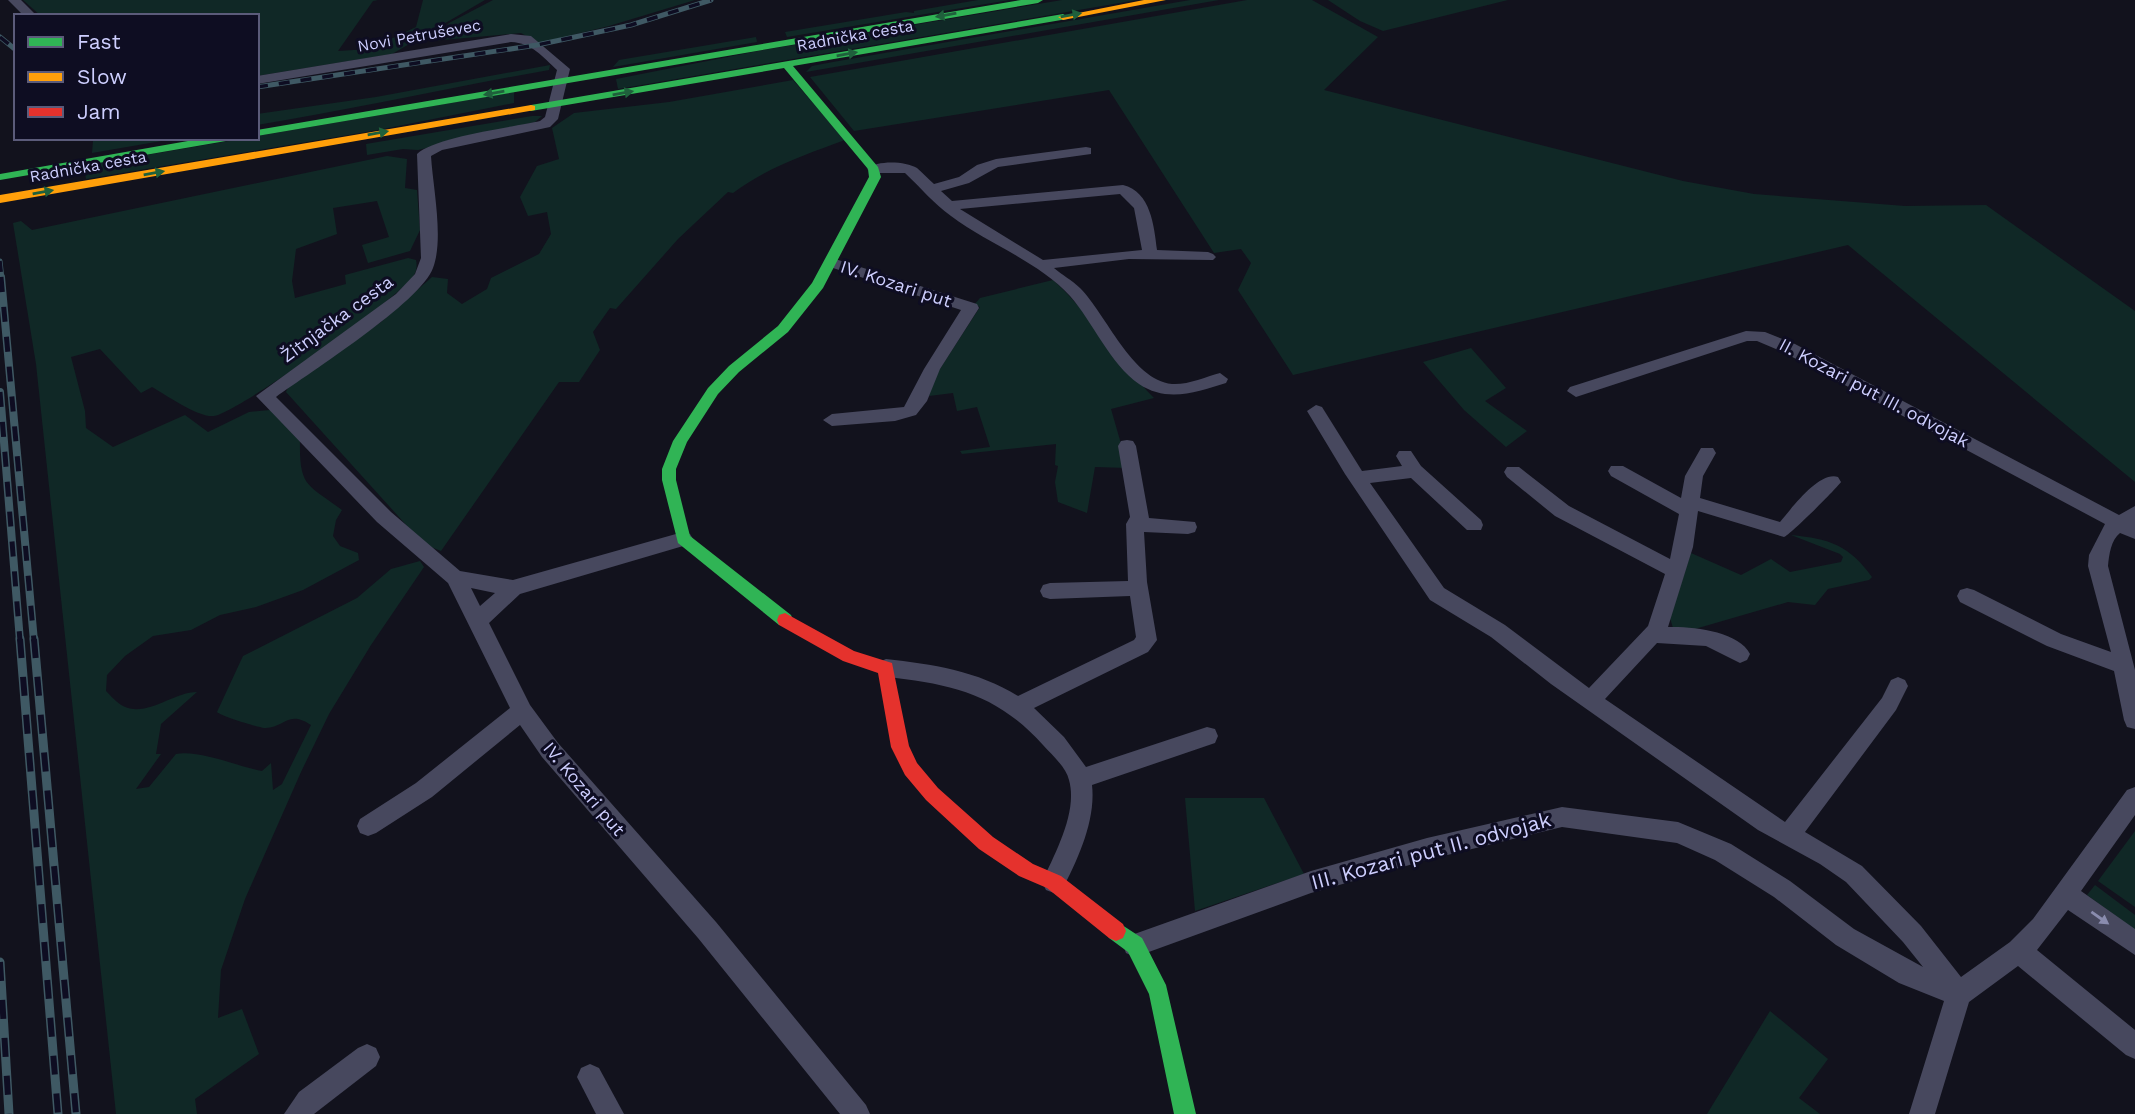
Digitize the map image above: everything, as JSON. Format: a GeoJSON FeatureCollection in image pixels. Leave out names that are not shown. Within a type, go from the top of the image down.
{"type":"FeatureCollection","features":[{"type":"Feature","properties":{"kind":"main road","name":"Radnička cesta"},"geometry":{"type":"LineString","coordinates":[[259,133],[1038,0]]}},
{"type":"Feature","properties":{"kind":"main road","name":"Radnička cesta"},"geometry":{"type":"LineString","coordinates":[[0,199],[1161,0]]}},
{"type":"Feature","properties":{"kind":"main road"},"geometry":{"type":"LineString","coordinates":[[786,64],[874,169]]}},
{"type":"Feature","properties":{"kind":"main road","name":"Radnička cesta"},"geometry":{"type":"LineString","coordinates":[[0,177],[215,140]]}},
{"type":"Feature","properties":{"kind":"main road","name":"IV. Kozari put"},"geometry":{"type":"LineString","coordinates":[[683,539],[669,480],[669,469],[680,441],[713,391],[734,369],[783,329],[803,307],[832,263],[875,177],[874,169]]}},
{"type":"Feature","properties":{"kind":"main road"},"geometry":{"type":"LineString","coordinates":[[683,539],[776,615],[849,656],[886,668],[900,747],[911,769],[956,818],[986,844],[1026,870],[1055,882],[1080,905],[1135,944],[1159,992],[1185,1114]]}},
{"type":"Feature","properties":{"kind":"street"},"geometry":{"type":"LineString","coordinates":[[14,0],[29,14]]}},
{"type":"Feature","properties":{"kind":"street","name":"Novi Petruševec"},"geometry":{"type":"LineString","coordinates":[[259,80],[438,48],[521,38],[543,49],[564,69],[562,81]]}},
{"type":"Feature","properties":{"kind":"street"},"geometry":{"type":"LineString","coordinates":[[555,103],[562,81]]}},
{"type":"Feature","properties":{"kind":"street","name":"Žitnjačka cesta"},"geometry":{"type":"LineString","coordinates":[[455,578],[384,517],[265,396],[402,298],[417,282],[425,268],[429,251],[424,155],[438,146],[545,124],[551,119],[555,103]]}},
{"type":"Feature","properties":{"kind":"street"},"geometry":{"type":"LineString","coordinates":[[930,190],[964,180],[982,168],[996,163],[1086,150]]}},
{"type":"Feature","properties":{"kind":"street"},"geometry":{"type":"LineString","coordinates":[[874,169],[905,168],[946,206],[1040,265],[1075,292],[1113,346],[1145,380],[1170,390],[1191,388],[1220,379]]}},
{"type":"Feature","properties":{"kind":"street"},"geometry":{"type":"LineString","coordinates":[[946,206],[1123,189],[1130,192],[1145,219],[1150,255]]}},
{"type":"Feature","properties":{"kind":"street"},"geometry":{"type":"LineString","coordinates":[[1040,265],[1129,254],[1208,257]]}},
{"type":"Feature","properties":{"kind":"street","name":"IV. Kozari put"},"geometry":{"type":"LineString","coordinates":[[832,263],[971,308],[932,369],[918,401],[910,411],[895,415],[832,420]]}},
{"type":"Feature","properties":{"kind":"street","name":"II. Kozari put III. odvojak"},"geometry":{"type":"LineString","coordinates":[[1576,391],[1746,336],[1759,336],[1789,348],[2130,523]]}},
{"type":"Feature","properties":{"kind":"street"},"geometry":{"type":"LineString","coordinates":[[1316,411],[1357,478],[1437,594],[1498,631],[1735,802],[1854,874],[1912,934],[1959,994]]}},
{"type":"Feature","properties":{"kind":"street"},"geometry":{"type":"LineString","coordinates":[[1018,706],[1141,646],[1147,640],[1134,549],[1135,524],[1140,518],[1127,446]]}},
{"type":"Feature","properties":{"kind":"street"},"geometry":{"type":"LineString","coordinates":[[1591,700],[1652,635],[1664,613],[1684,547],[1694,476],[1707,453]]}},
{"type":"Feature","properties":{"kind":"street"},"geometry":{"type":"LineString","coordinates":[[1357,478],[1410,463],[1474,525]]}},
{"type":"Feature","properties":{"kind":"street"},"geometry":{"type":"LineString","coordinates":[[1617,471],[1689,507],[1784,530],[1807,503],[1832,482]]}},
{"type":"Feature","properties":{"kind":"street"},"geometry":{"type":"LineString","coordinates":[[1513,472],[1562,511],[1676,571]]}},
{"type":"Feature","properties":{"kind":"street"},"geometry":{"type":"LineString","coordinates":[[2130,523],[2109,531],[2099,555],[2098,566],[2135,720]]}},
{"type":"Feature","properties":{"kind":"street"},"geometry":{"type":"LineString","coordinates":[[1135,524],[1188,527]]}},
{"type":"Feature","properties":{"kind":"street"},"geometry":{"type":"LineString","coordinates":[[455,578],[513,588],[683,539]]}},
{"type":"Feature","properties":{"kind":"street","name":"IV. Kozari put"},"geometry":{"type":"LineString","coordinates":[[455,578],[522,711],[595,804],[707,930],[857,1114]]}},
{"type":"Feature","properties":{"kind":"street"},"geometry":{"type":"LineString","coordinates":[[478,621],[513,588]]}},
{"type":"Feature","properties":{"kind":"street"},"geometry":{"type":"LineString","coordinates":[[1050,591],[1138,588]]}},
{"type":"Feature","properties":{"kind":"street"},"geometry":{"type":"LineString","coordinates":[[1966,596],[2054,640],[2123,665]]}},
{"type":"Feature","properties":{"kind":"street"},"geometry":{"type":"LineString","coordinates":[[1652,635],[1699,635],[1716,638],[1740,654]]}},
{"type":"Feature","properties":{"kind":"street"},"geometry":{"type":"LineString","coordinates":[[886,668],[940,673],[990,690],[1018,706],[1044,730],[1069,760],[1080,779],[1079,808],[1067,858],[1055,882]]}},
{"type":"Feature","properties":{"kind":"street"},"geometry":{"type":"LineString","coordinates":[[1789,835],[1889,705],[1898,685]]}},
{"type":"Feature","properties":{"kind":"street"},"geometry":{"type":"LineString","coordinates":[[368,826],[424,790],[522,711]]}},
{"type":"Feature","properties":{"kind":"street"},"geometry":{"type":"LineString","coordinates":[[1080,779],[1207,736]]}},
{"type":"Feature","properties":{"kind":"street"},"geometry":{"type":"LineString","coordinates":[[1922,1114],[1959,994],[2019,951],[2042,928],[2064,893],[2135,797]]}},
{"type":"Feature","properties":{"kind":"street","name":"III. Kozari put II. odvojak"},"geometry":{"type":"LineString","coordinates":[[1135,944],[1311,882],[1427,849],[1562,817],[1678,833],[1723,852],[1782,889],[1845,937],[1908,974],[1959,994]]}},
{"type":"Feature","properties":{"kind":"street"},"geometry":{"type":"LineString","coordinates":[[2064,893],[2135,943]]}},
{"type":"Feature","properties":{"kind":"street"},"geometry":{"type":"LineString","coordinates":[[2019,951],[2135,1046]]}},
{"type":"Feature","properties":{"kind":"street"},"geometry":{"type":"LineString","coordinates":[[297,1114],[309,1101],[367,1057]]}},
{"type":"Feature","properties":{"kind":"street"},"geometry":{"type":"LineString","coordinates":[[590,1077],[611,1114]]}},
{"type":"Feature","properties":{"kind":"green space"},"geometry":{"type":"Polygon","coordinates":[[[23,0],[378,0],[373,1],[338,51],[370,49],[416,27],[423,0],[485,0],[392,54],[259,76],[259,14],[39,14],[23,0]]]}},
{"type":"Feature","properties":{"kind":"green space"},"geometry":{"type":"Polygon","coordinates":[[[493,0],[695,0],[609,26],[539,43],[521,33],[431,41],[449,23],[493,0]]]}},
{"type":"Feature","properties":{"kind":"green space"},"geometry":{"type":"Polygon","coordinates":[[[978,0],[1010,0],[787,37],[785,32],[906,12],[914,13],[978,0]]]}},
{"type":"Feature","properties":{"kind":"green space"},"geometry":{"type":"Polygon","coordinates":[[[1062,0],[1137,0],[618,89],[616,79],[758,51],[1062,0]]]}},
{"type":"Feature","properties":{"kind":"green space"},"geometry":{"type":"Polygon","coordinates":[[[1190,0],[1219,0],[806,72],[812,66],[833,62],[1190,0]]]}},
{"type":"Feature","properties":{"kind":"green space"},"geometry":{"type":"Polygon","coordinates":[[[1247,0],[1312,0],[1378,37],[1324,90],[1683,181],[1754,194],[1905,206],[1986,205],[2135,311],[2135,482],[1848,245],[1293,375],[1238,290],[1251,263],[1241,249],[1214,253],[1109,90],[854,131],[810,77],[1247,0]]]}},
{"type":"Feature","properties":{"kind":"green space"},"geometry":{"type":"Polygon","coordinates":[[[1328,0],[1508,0],[1383,31],[1360,21],[1328,0]]]}},
{"type":"Feature","properties":{"kind":"green space"},"geometry":{"type":"Polygon","coordinates":[[[756,37],[757,42],[613,67],[619,60],[756,37]]]}},
{"type":"Feature","properties":{"kind":"green space"},"geometry":{"type":"Polygon","coordinates":[[[550,65],[549,70],[259,125],[259,114],[376,97],[550,65]]]}},
{"type":"Feature","properties":{"kind":"green space"},"geometry":{"type":"Polygon","coordinates":[[[793,80],[845,140],[787,162],[733,193],[728,192],[678,239],[616,309],[610,308],[593,332],[600,350],[579,382],[559,382],[441,551],[431,547],[408,527],[286,392],[290,383],[381,322],[432,277],[448,279],[447,293],[462,304],[487,289],[491,278],[539,254],[551,234],[547,212],[528,216],[520,197],[537,166],[559,159],[552,128],[574,113],[669,102],[793,80]]]}},
{"type":"Feature","properties":{"kind":"green space"},"geometry":{"type":"Polygon","coordinates":[[[514,92],[514,103],[378,130],[86,179],[84,168],[94,164],[234,140],[259,140],[259,136],[514,92]]]}},
{"type":"Feature","properties":{"kind":"green space"},"geometry":{"type":"Polygon","coordinates":[[[542,116],[535,122],[418,150],[403,149],[367,155],[366,144],[542,116]]]}},
{"type":"Feature","properties":{"kind":"green space"},"geometry":{"type":"Polygon","coordinates":[[[97,140],[167,140],[92,153],[93,141],[97,140]]]}},
{"type":"Feature","properties":{"kind":"green space"},"geometry":{"type":"Polygon","coordinates":[[[387,156],[407,159],[405,188],[417,190],[420,230],[410,251],[368,263],[362,245],[389,237],[377,201],[333,208],[337,234],[296,249],[292,281],[295,298],[346,284],[345,275],[408,258],[416,260],[414,275],[352,328],[252,396],[228,410],[208,416],[152,387],[141,393],[100,349],[71,357],[85,411],[86,428],[113,447],[185,415],[208,432],[249,412],[270,410],[300,441],[301,468],[308,483],[342,510],[336,520],[333,536],[340,546],[358,553],[359,560],[303,590],[256,607],[220,615],[191,630],[153,636],[125,656],[107,675],[106,691],[121,705],[132,709],[151,707],[197,692],[161,724],[156,754],[161,754],[136,789],[149,787],[176,754],[186,753],[262,771],[271,763],[273,790],[282,784],[311,725],[291,719],[271,728],[264,728],[217,712],[243,656],[357,598],[391,569],[420,561],[424,567],[371,645],[329,714],[245,899],[221,970],[218,1018],[242,1009],[259,1054],[195,1099],[197,1114],[116,1114],[36,364],[13,223],[21,221],[32,230],[387,156]]]}},
{"type":"Feature","properties":{"kind":"green space"},"geometry":{"type":"Polygon","coordinates":[[[1053,280],[1079,307],[1154,398],[1111,409],[1128,468],[1095,467],[1087,513],[1058,502],[1055,482],[1058,466],[1055,465],[1056,444],[962,454],[960,451],[990,447],[977,407],[957,411],[953,393],[929,396],[934,378],[980,307],[974,305],[980,298],[1053,280]]]}},
{"type":"Feature","properties":{"kind":"green space"},"geometry":{"type":"Polygon","coordinates":[[[1471,348],[1506,388],[1485,401],[1527,431],[1506,447],[1464,410],[1423,362],[1471,348]]]}},
{"type":"Feature","properties":{"kind":"green space"},"geometry":{"type":"Polygon","coordinates":[[[1791,535],[1838,546],[1864,566],[1872,577],[1869,580],[1828,589],[1815,605],[1788,602],[1688,631],[1673,628],[1670,618],[1691,553],[1741,575],[1771,559],[1790,572],[1841,562],[1843,557],[1840,554],[1791,535]]]}},
{"type":"Feature","properties":{"kind":"green space"},"geometry":{"type":"Polygon","coordinates":[[[1185,798],[1264,798],[1304,874],[1195,911],[1185,798]]]}},
{"type":"Feature","properties":{"kind":"green space"},"geometry":{"type":"Polygon","coordinates":[[[2135,831],[2135,907],[2098,881],[2135,831]]]}},
{"type":"Feature","properties":{"kind":"green space"},"geometry":{"type":"Polygon","coordinates":[[[2095,885],[2135,915],[2135,930],[2087,895],[2095,885]]]}},
{"type":"Feature","properties":{"kind":"green space"},"geometry":{"type":"Polygon","coordinates":[[[1770,1011],[1828,1059],[1799,1098],[1820,1114],[1707,1114],[1770,1011]]]}},
{"type":"Feature","properties":{"kind":"railway"},"geometry":{"type":"LineString","coordinates":[[259,87],[537,45],[631,25],[711,0]]}},
{"type":"Feature","properties":{"kind":"railway"},"geometry":{"type":"LineString","coordinates":[[0,37],[14,48]]}},
{"type":"Feature","properties":{"kind":"railway"},"geometry":{"type":"LineString","coordinates":[[0,261],[2,279]]}},
{"type":"Feature","properties":{"kind":"railway"},"geometry":{"type":"LineString","coordinates":[[1,277],[34,641]]}},
{"type":"Feature","properties":{"kind":"railway"},"geometry":{"type":"LineString","coordinates":[[0,392],[20,641]]}},
{"type":"Feature","properties":{"kind":"railway"},"geometry":{"type":"LineString","coordinates":[[20,639],[58,1114]]}},
{"type":"Feature","properties":{"kind":"railway"},"geometry":{"type":"LineString","coordinates":[[34,639],[76,1114]]}},
{"type":"Feature","properties":{"kind":"railway"},"geometry":{"type":"LineString","coordinates":[[0,962],[9,1114]]}},
{"type":"Feature","properties":{"kind":"traffic: fast"},"geometry":{"type":"LineString","coordinates":[[259,133],[1038,0]]}},
{"type":"Feature","properties":{"kind":"traffic: fast"},"geometry":{"type":"LineString","coordinates":[[531,108],[1063,17]]}},
{"type":"Feature","properties":{"kind":"traffic: fast"},"geometry":{"type":"LineString","coordinates":[[785,620],[683,539],[669,480],[669,469],[680,441],[713,391],[734,369],[783,329],[818,285],[875,177],[874,169],[786,64]]}},
{"type":"Feature","properties":{"kind":"traffic: fast"},"geometry":{"type":"LineString","coordinates":[[0,177],[214,140]]}},
{"type":"Feature","properties":{"kind":"traffic: fast"},"geometry":{"type":"LineString","coordinates":[[1116,931],[1135,945],[1159,992],[1185,1114]]}},
{"type":"Feature","properties":{"kind":"traffic: slow"},"geometry":{"type":"LineString","coordinates":[[1063,17],[1161,0]]}},
{"type":"Feature","properties":{"kind":"traffic: slow"},"geometry":{"type":"LineString","coordinates":[[0,199],[531,108]]}},
{"type":"Feature","properties":{"kind":"traffic: jam"},"geometry":{"type":"LineString","coordinates":[[785,620],[849,656],[886,668],[900,747],[911,769],[932,794],[986,843],[1026,870],[1054,882],[1116,931]]}}]}
